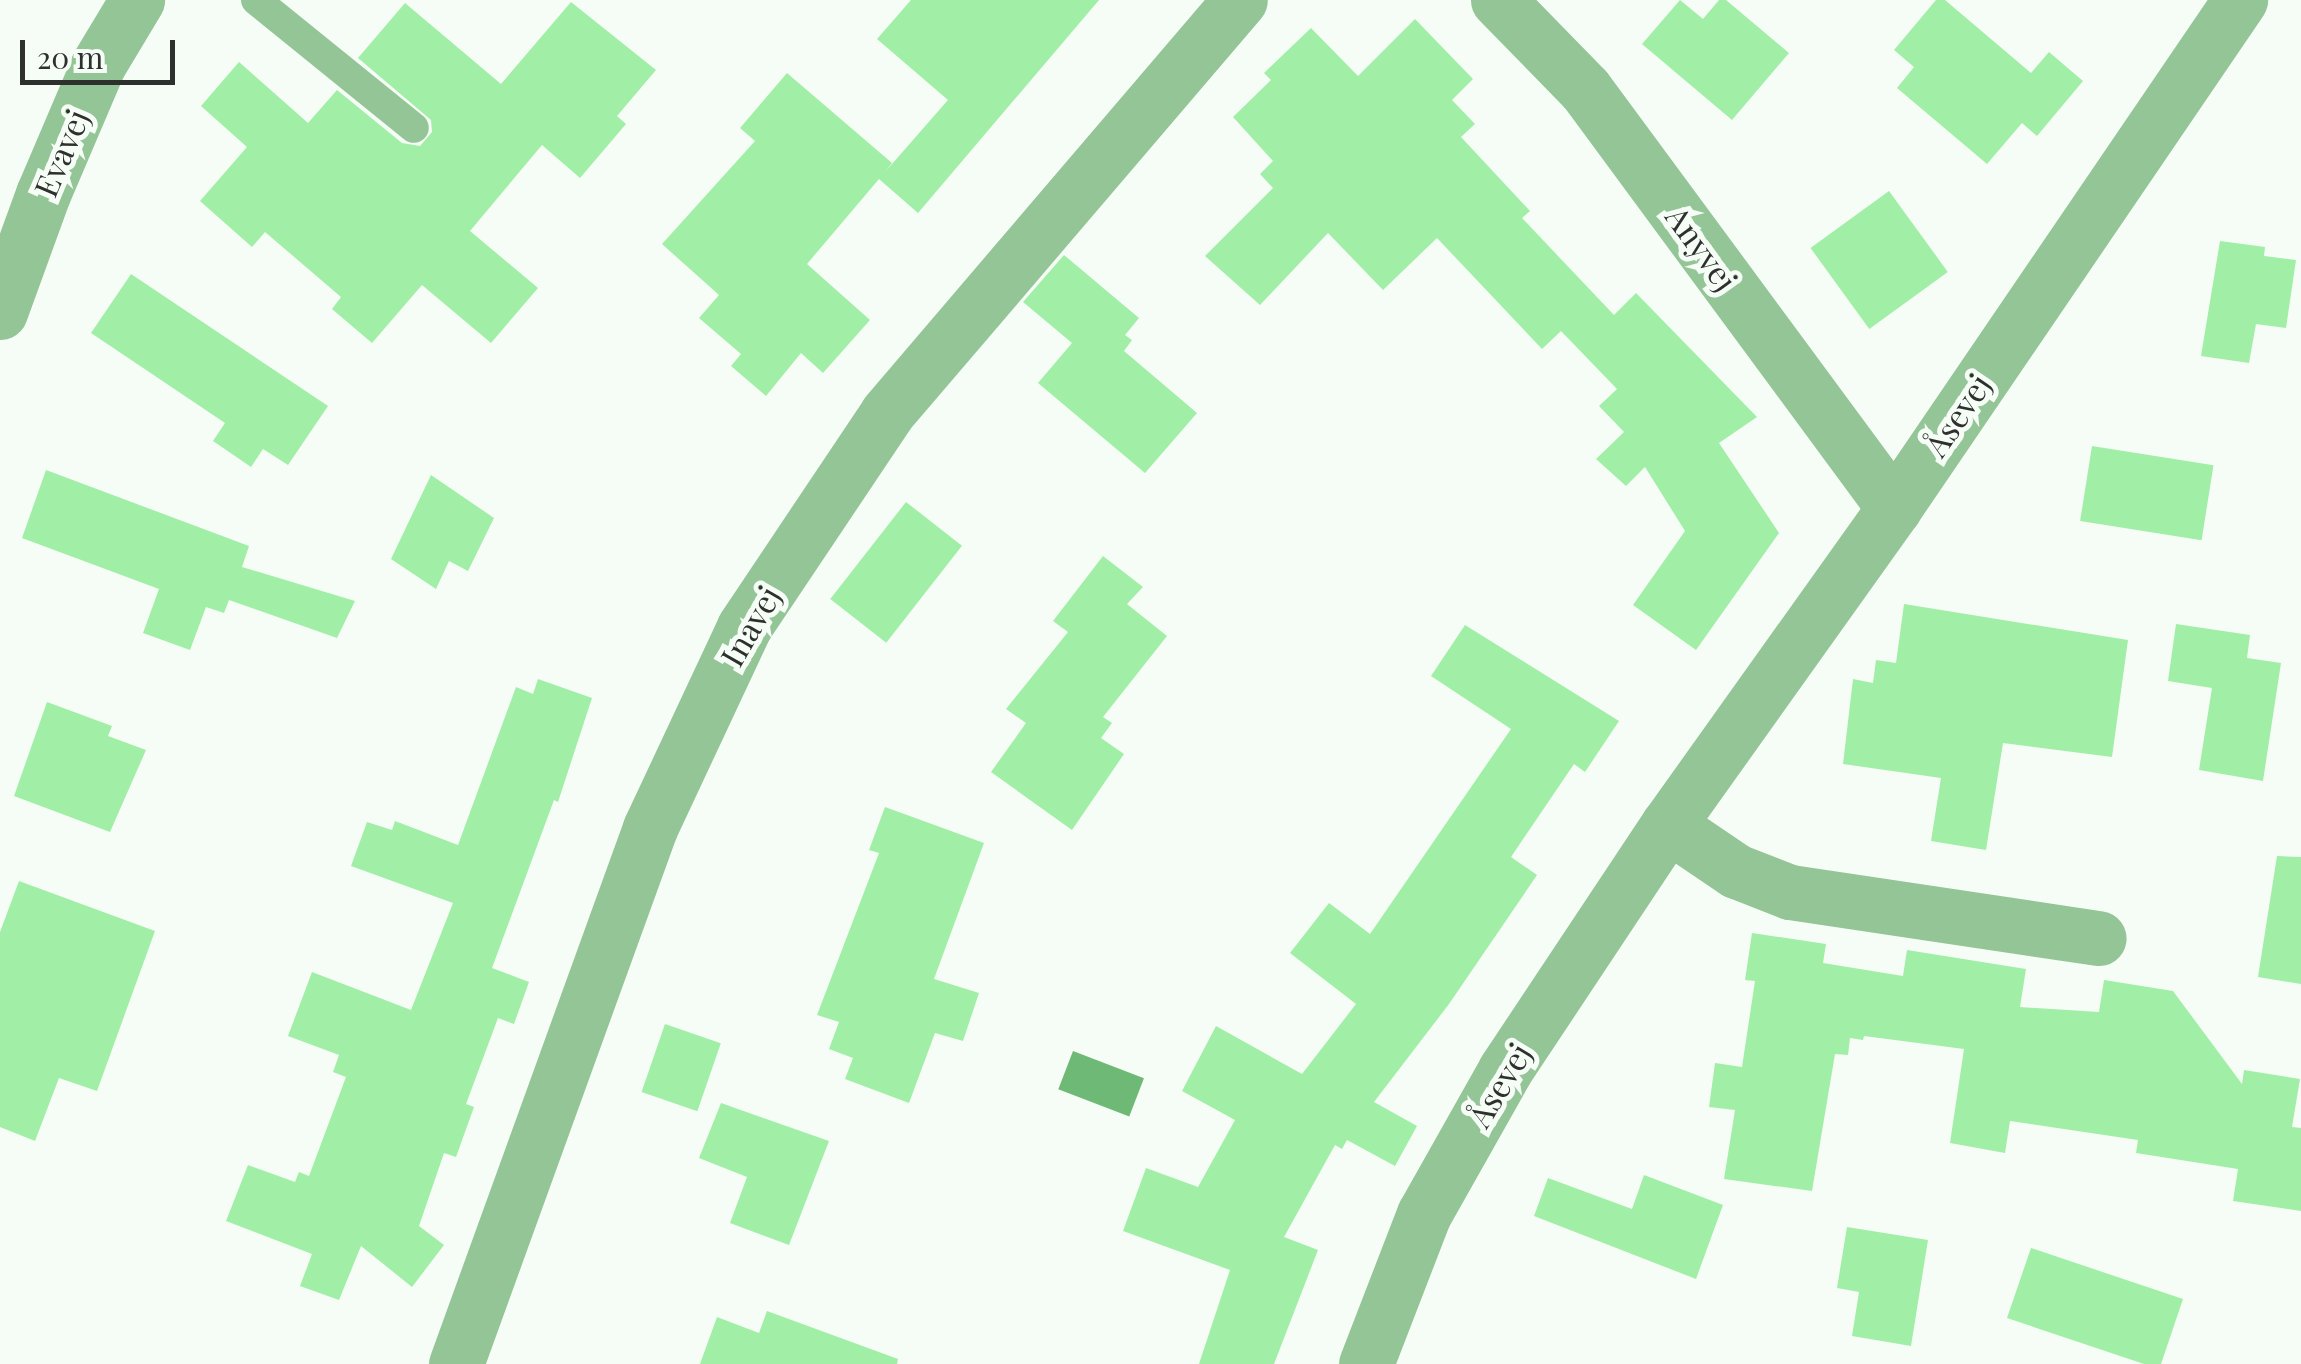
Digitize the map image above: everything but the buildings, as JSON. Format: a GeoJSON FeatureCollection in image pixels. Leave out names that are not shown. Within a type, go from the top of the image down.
{"type":"FeatureCollection","features":[{"type":"Feature","properties":{"kind":"street","name":"Evavej"},"geometry":{"type":"LineString","coordinates":[[0,312],[43,194],[98,65],[137,0]]}},
{"type":"Feature","properties":{"kind":"street","name":"Inavej"},"geometry":{"type":"LineString","coordinates":[[456,1364],[650,828],[744,626],[887,413],[1240,0]]}},
{"type":"Feature","properties":{"kind":"street","name":"Anyvej"},"geometry":{"type":"LineString","coordinates":[[1498,0],[1584,88],[1894,508]]}},
{"type":"Feature","properties":{"kind":"street","name":"Åsevej"},"geometry":{"type":"LineString","coordinates":[[1366,1364],[1424,1214],[1505,1070],[1668,825],[1894,508],[2240,0]]}},
{"type":"Feature","properties":{"kind":"street"},"geometry":{"type":"LineString","coordinates":[[1668,825],[1736,871],[1790,892],[2099,938]]}},
{"type":"Feature","properties":{"kind":"lane"},"geometry":{"type":"LineString","coordinates":[[256,0],[414,128]]}},
{"type":"Feature","properties":{"kind":"shaded area"},"geometry":{"type":"Polygon","coordinates":[[[1073,1051],[1144,1078],[1129,1117],[1058,1089],[1073,1051]]]}}]}
